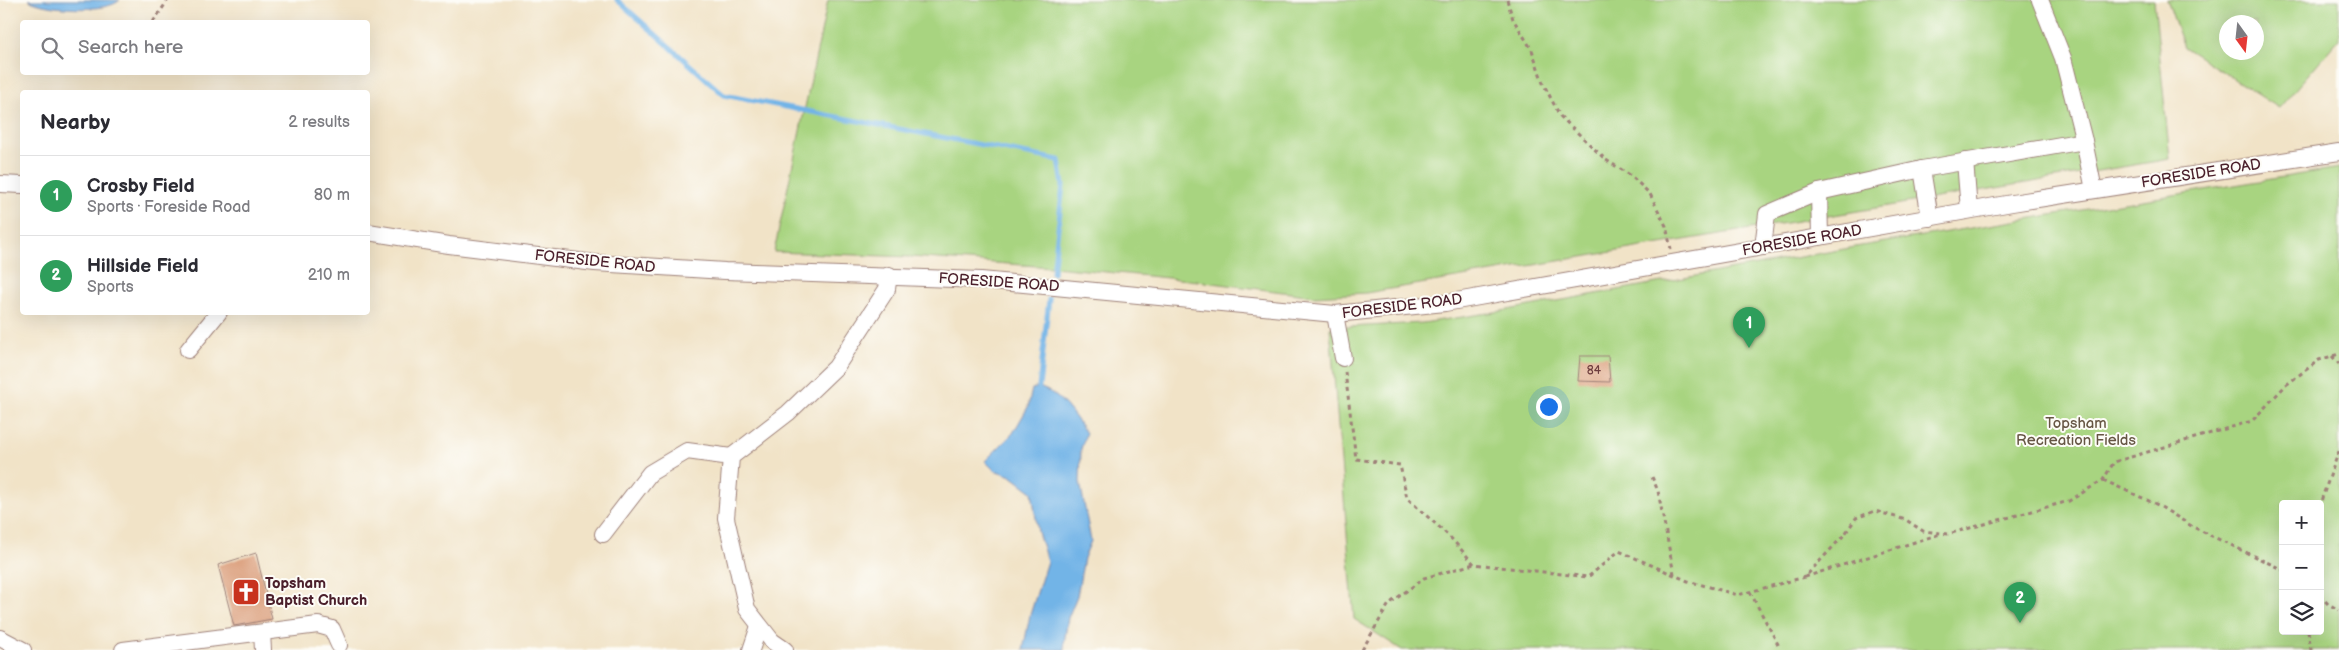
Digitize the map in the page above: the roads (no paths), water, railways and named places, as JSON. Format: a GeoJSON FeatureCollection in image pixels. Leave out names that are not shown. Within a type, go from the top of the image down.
{"type":"FeatureCollection","features":[{"type":"Feature","properties":{"kind":"street"},"geometry":{"type":"LineString","coordinates":[[2040,0],[2063,58],[2094,190]]}},
{"type":"Feature","properties":{"kind":"street"},"geometry":{"type":"LineString","coordinates":[[1763,247],[1767,214],[1819,192],[1922,169],[2084,141]]}},
{"type":"Feature","properties":{"kind":"street","name":"FORESIDE ROAD"},"geometry":{"type":"LineString","coordinates":[[370,232],[449,245],[595,263],[725,271],[889,275],[1000,281],[1335,314],[1445,303],[1970,210],[2339,152]]}},
{"type":"Feature","properties":{"kind":"street"},"geometry":{"type":"LineString","coordinates":[[1965,161],[1970,210]]}},
{"type":"Feature","properties":{"kind":"street"},"geometry":{"type":"LineString","coordinates":[[1922,169],[1930,218]]}},
{"type":"Feature","properties":{"kind":"street"},"geometry":{"type":"LineString","coordinates":[[0,184],[20,185]]}},
{"type":"Feature","properties":{"kind":"street"},"geometry":{"type":"LineString","coordinates":[[1819,192],[1820,237]]}},
{"type":"Feature","properties":{"kind":"street"},"geometry":{"type":"LineString","coordinates":[[603,534],[650,473],[686,451],[730,457],[788,413],[836,367],[886,289],[889,275]]}},
{"type":"Feature","properties":{"kind":"street"},"geometry":{"type":"LineString","coordinates":[[1335,314],[1343,358]]}},
{"type":"Feature","properties":{"kind":"street"},"geometry":{"type":"LineString","coordinates":[[188,350],[217,315]]}},
{"type":"Feature","properties":{"kind":"street"},"geometry":{"type":"LineString","coordinates":[[730,457],[726,518],[747,609],[772,641],[785,650]]}},
{"type":"Feature","properties":{"kind":"street"},"geometry":{"type":"LineString","coordinates":[[123,650],[167,648],[318,625],[332,628],[339,645]]}},
{"type":"Feature","properties":{"kind":"street"},"geometry":{"type":"LineString","coordinates":[[751,650],[759,626]]}},
{"type":"Feature","properties":{"kind":"street"},"geometry":{"type":"LineString","coordinates":[[262,633],[263,650]]}},
{"type":"Feature","properties":{"kind":"street"},"geometry":{"type":"LineString","coordinates":[[0,638],[23,650]]}},
{"type":"Feature","properties":{"kind":"water"},"geometry":{"type":"Polygon","coordinates":[[[29,0],[120,0],[103,7],[76,9],[48,6],[29,0]]]}},
{"type":"Feature","properties":{"kind":"water"},"geometry":{"type":"Polygon","coordinates":[[[1039,387],[1061,400],[1086,433],[1081,449],[1080,482],[1091,541],[1084,558],[1077,596],[1068,618],[1064,643],[1065,650],[1023,650],[1030,615],[1047,561],[1038,532],[1032,492],[1011,476],[994,470],[985,461],[1013,433],[1028,407],[1032,389],[1039,387]]]}},
{"type":"Feature","properties":{"kind":"waterway"},"geometry":{"type":"LineString","coordinates":[[617,0],[724,95],[1059,160],[1063,185],[1053,273]]}},
{"type":"Feature","properties":{"kind":"waterway"},"geometry":{"type":"LineString","coordinates":[[1039,387],[1049,299]]}},
{"type":"Feature","properties":{"kind":"place","name":"Crosby Field"},"geometry":{"type":"Point","coordinates":[1749,348]}},
{"type":"Feature","properties":{"kind":"place","name":"Topsham Baptist Church"},"geometry":{"type":"Point","coordinates":[246,592]}},
{"type":"Feature","properties":{"kind":"place","name":"Hillside Field"},"geometry":{"type":"Point","coordinates":[2020,623]}},
{"type":"Feature","properties":{"kind":"park label","name":"Topsham Recreation Fields"},"geometry":{"type":"Point","coordinates":[2076,432]}}]}
